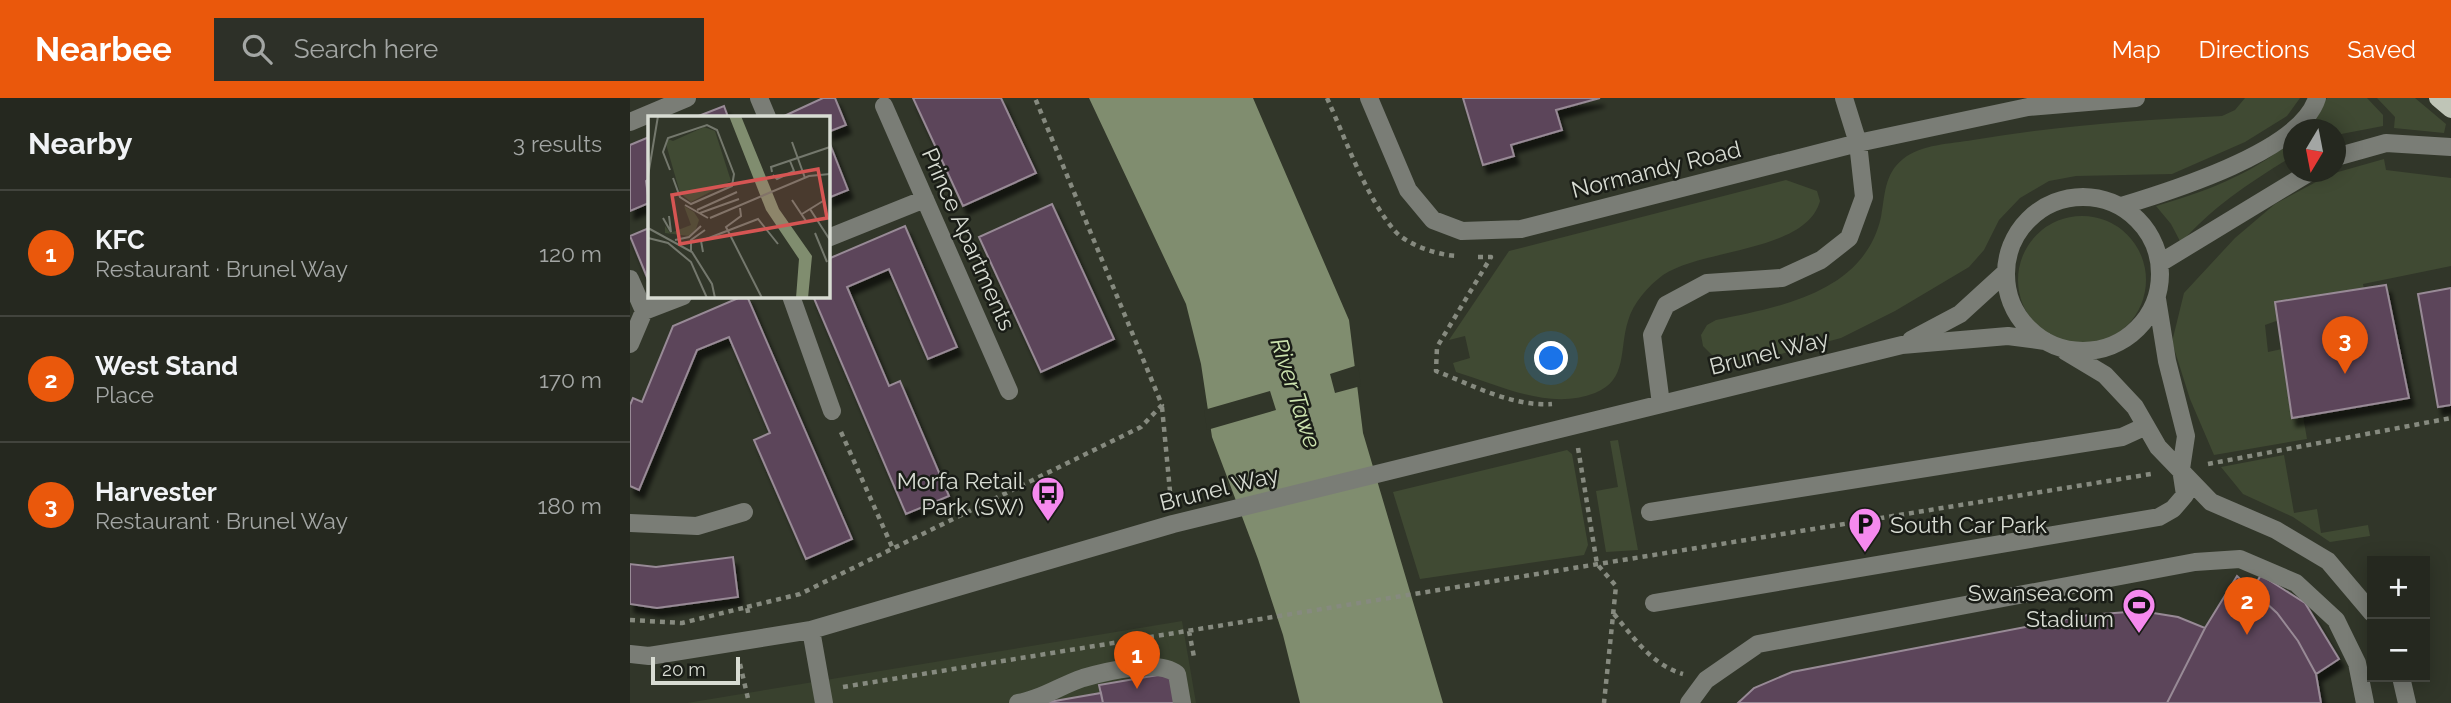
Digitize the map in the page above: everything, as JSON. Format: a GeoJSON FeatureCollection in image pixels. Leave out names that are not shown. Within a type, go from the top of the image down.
{"type":"FeatureCollection","features":[{"type":"Feature","properties":{"kind":"main road"},"geometry":{"type":"LineString","coordinates":[[2438,98],[2451,109]]}},
{"type":"Feature","properties":{"kind":"street"},"geometry":{"type":"LineString","coordinates":[[630,122],[687,98]]}},
{"type":"Feature","properties":{"kind":"street"},"geometry":{"type":"LineString","coordinates":[[759,98],[767,116]]}},
{"type":"Feature","properties":{"kind":"street","name":"Normandy Road"},"geometry":{"type":"LineString","coordinates":[[1369,98],[1408,190],[1433,220],[1462,231],[1521,229],[1858,144],[2028,107],[2136,98]]}},
{"type":"Feature","properties":{"kind":"street"},"geometry":{"type":"LineString","coordinates":[[1661,404],[1652,335],[1666,305],[1707,283],[1782,278],[1821,260],[1849,238],[1864,197],[1858,144],[1844,98]]}},
{"type":"Feature","properties":{"kind":"street"},"geometry":{"type":"LineString","coordinates":[[2121,206],[2201,181],[2276,143],[2312,113],[2317,98]]}},
{"type":"Feature","properties":{"kind":"street","name":"Prince Apartments"},"geometry":{"type":"LineString","coordinates":[[884,106],[1009,391]]}},
{"type":"Feature","properties":{"kind":"street"},"geometry":{"type":"LineString","coordinates":[[2346,154],[2386,143],[2451,148]]}},
{"type":"Feature","properties":{"kind":"street"},"geometry":{"type":"LineString","coordinates":[[2160,263],[2294,182]]}},
{"type":"Feature","properties":{"kind":"street","name":"Brunel Way"},"geometry":{"type":"LineString","coordinates":[[630,654],[649,656],[811,630],[1172,524],[1902,345],[2008,336],[2084,352],[2110,347],[2142,325],[2157,299],[2160,263],[2147,230],[2121,206],[2108,200],[2081,196],[2056,201],[2043,207],[2020,229],[2013,240],[2007,272],[2010,299],[2018,317],[2053,345]]}},
{"type":"Feature","properties":{"kind":"street"},"geometry":{"type":"LineString","coordinates":[[830,237],[925,199]]}},
{"type":"Feature","properties":{"kind":"street","name":"Brunel Way"},"geometry":{"type":"LineString","coordinates":[[1902,345],[1960,314],[2007,272]]}},
{"type":"Feature","properties":{"kind":"street"},"geometry":{"type":"LineString","coordinates":[[630,279],[644,311]]}},
{"type":"Feature","properties":{"kind":"street"},"geometry":{"type":"LineString","coordinates":[[630,344],[644,311],[678,298]]}},
{"type":"Feature","properties":{"kind":"street"},"geometry":{"type":"LineString","coordinates":[[792,298],[832,411]]}},
{"type":"Feature","properties":{"kind":"street"},"geometry":{"type":"LineString","coordinates":[[1654,603],[2159,517],[2174,509],[2185,495],[2181,469],[2186,436],[2167,361],[2157,299]]}},
{"type":"Feature","properties":{"kind":"street"},"geometry":{"type":"LineString","coordinates":[[2053,345],[2105,376],[2135,407],[2158,447],[2211,502],[2276,530],[2328,561],[2367,607]]}},
{"type":"Feature","properties":{"kind":"street"},"geometry":{"type":"LineString","coordinates":[[1650,512],[2122,437],[2146,426]]}},
{"type":"Feature","properties":{"kind":"street"},"geometry":{"type":"LineString","coordinates":[[630,523],[696,526],[744,512]]}},
{"type":"Feature","properties":{"kind":"street"},"geometry":{"type":"LineString","coordinates":[[1689,703],[1706,680],[1758,644],[2194,562],[2241,559],[2296,583],[2336,620],[2357,663],[2365,703]]}},
{"type":"Feature","properties":{"kind":"street"},"geometry":{"type":"LineString","coordinates":[[811,630],[823,698]]}},
{"type":"Feature","properties":{"kind":"street"},"geometry":{"type":"LineString","coordinates":[[1018,703],[1083,678],[1149,666],[1168,666],[1177,674],[1182,703]]}},
{"type":"Feature","properties":{"kind":"street"},"geometry":{"type":"LineString","coordinates":[[2402,682],[2407,703]]}},
{"type":"Feature","properties":{"kind":"path"},"geometry":{"type":"LineString","coordinates":[[1491,257],[1437,347],[1436,371],[1536,405],[1567,403],[1575,426],[1597,564],[1616,586],[1604,703]]}},
{"type":"Feature","properties":{"kind":"path"},"geometry":{"type":"LineString","coordinates":[[1162,405],[1172,524]]}},
{"type":"Feature","properties":{"kind":"path"},"geometry":{"type":"LineString","coordinates":[[832,411],[893,549]]}},
{"type":"Feature","properties":{"kind":"path"},"geometry":{"type":"LineString","coordinates":[[823,698],[829,689],[881,680],[1205,630],[1525,574],[2181,469],[2451,418]]}},
{"type":"Feature","properties":{"kind":"path"},"geometry":{"type":"LineString","coordinates":[[1614,614],[1639,644],[1666,669],[1706,680]]}},
{"type":"Feature","properties":{"kind":"shaded area"},"geometry":{"type":"Polygon","coordinates":[[[2245,98],[2300,98],[2287,116],[2245,142],[2172,174],[2076,176],[2049,181],[2020,198],[1999,220],[1984,250],[1969,267],[1895,311],[1841,338],[1755,361],[1716,359],[1703,346],[1701,335],[1707,325],[1716,320],[1791,302],[1816,292],[1838,280],[1857,263],[1872,243],[1892,171],[1903,159],[1919,150],[2066,127],[2222,116],[2235,110],[2245,98]]]}},
{"type":"Feature","properties":{"kind":"shaded area"},"geometry":{"type":"Polygon","coordinates":[[[2327,98],[2367,98],[2383,115],[2383,126],[2346,133],[2346,119],[2312,119],[2327,98]]]}},
{"type":"Feature","properties":{"kind":"shaded area"},"geometry":{"type":"Polygon","coordinates":[[[2377,98],[2415,98],[2446,124],[2444,133],[2394,128],[2395,117],[2377,98]]]}},
{"type":"Feature","properties":{"kind":"shaded area"},"geometry":{"type":"Polygon","coordinates":[[[2283,147],[2283,162],[2219,206],[2181,243],[2171,224],[2156,206],[2229,180],[2283,147]]]}},
{"type":"Feature","properties":{"kind":"shaded area"},"geometry":{"type":"Polygon","coordinates":[[[2384,159],[2386,170],[2451,178],[2451,266],[2363,284],[2364,289],[2265,325],[2268,352],[2282,349],[2292,418],[2303,416],[2307,439],[2214,455],[2190,399],[2172,342],[2184,293],[2235,238],[2275,204],[2316,182],[2346,182],[2346,170],[2384,159]]]}},
{"type":"Feature","properties":{"kind":"shaded area"},"geometry":{"type":"Polygon","coordinates":[[[1786,180],[1817,191],[1820,201],[1811,218],[1775,240],[1681,266],[1657,279],[1642,295],[1630,314],[1618,372],[1606,387],[1578,398],[1542,398],[1456,372],[1453,363],[1470,358],[1465,336],[1449,340],[1509,251],[1786,180]]]}},
{"type":"Feature","properties":{"kind":"shaded area"},"geometry":{"type":"Polygon","coordinates":[[[2082,216],[2106,221],[2127,235],[2141,256],[2146,280],[2141,304],[2127,325],[2106,339],[2082,344],[2058,339],[2037,325],[2023,304],[2018,280],[2023,256],[2037,235],[2058,221],[2082,216]]]}},
{"type":"Feature","properties":{"kind":"shaded area"},"geometry":{"type":"Polygon","coordinates":[[[1618,440],[1638,550],[1606,552],[1596,491],[1618,487],[1610,441],[1618,440]]]}},
{"type":"Feature","properties":{"kind":"shaded area"},"geometry":{"type":"Polygon","coordinates":[[[1567,450],[1572,454],[1588,545],[1584,555],[1420,579],[1393,492],[1567,450]]]}},
{"type":"Feature","properties":{"kind":"shaded area"},"geometry":{"type":"Polygon","coordinates":[[[2284,455],[2294,513],[2317,509],[2321,533],[2368,525],[2370,536],[2330,542],[2293,517],[2243,494],[2221,467],[2284,455]]]}},
{"type":"Feature","properties":{"kind":"shaded area"},"geometry":{"type":"Polygon","coordinates":[[[1182,621],[1196,703],[687,703],[1182,621]]]}},
{"type":"Feature","properties":{"kind":"water","name":"River Tawe"},"geometry":{"type":"Polygon","coordinates":[[[1089,98],[1253,98],[1349,320],[1363,433],[1443,703],[1300,703],[1283,635],[1258,559],[1212,437],[1201,364],[1186,304],[1089,98]]]}},
{"type":"Feature","properties":{"kind":"pier"},"geometry":{"type":"Polygon","coordinates":[[[1358,365],[1361,386],[1335,393],[1330,374],[1358,365]]]}},
{"type":"Feature","properties":{"kind":"pier"},"geometry":{"type":"Polygon","coordinates":[[[1270,391],[1276,410],[1207,430],[1204,410],[1270,391]]]}},
{"type":"Feature","properties":{"kind":"building"},"geometry":{"type":"Polygon","coordinates":[[[823,98],[835,98],[846,125],[830,131],[830,116],[784,116],[823,98]]]}},
{"type":"Feature","properties":{"kind":"building"},"geometry":{"type":"Polygon","coordinates":[[[913,98],[1001,98],[1036,173],[963,206],[913,98]]]}},
{"type":"Feature","properties":{"kind":"building"},"geometry":{"type":"Polygon","coordinates":[[[1463,98],[1600,98],[1556,110],[1562,130],[1511,145],[1514,156],[1483,165],[1463,98]]]}},
{"type":"Feature","properties":{"kind":"building"},"geometry":{"type":"Polygon","coordinates":[[[724,106],[728,116],[699,116],[724,106]]]}},
{"type":"Feature","properties":{"kind":"building"},"geometry":{"type":"Polygon","coordinates":[[[648,137],[648,203],[630,211],[630,145],[648,137]]]}},
{"type":"Feature","properties":{"kind":"building"},"geometry":{"type":"Polygon","coordinates":[[[830,144],[848,190],[830,197],[830,144]]]}},
{"type":"Feature","properties":{"kind":"building"},"geometry":{"type":"Polygon","coordinates":[[[1052,204],[1114,339],[1041,372],[979,237],[1052,204]]]}},
{"type":"Feature","properties":{"kind":"building"},"geometry":{"type":"Polygon","coordinates":[[[905,226],[957,347],[928,359],[889,269],[847,287],[889,386],[900,381],[949,496],[906,514],[814,298],[830,298],[830,258],[905,226]]]}},
{"type":"Feature","properties":{"kind":"building"},"geometry":{"type":"Polygon","coordinates":[[[648,228],[648,280],[630,236],[648,228]]]}},
{"type":"Feature","properties":{"kind":"building"},"geometry":{"type":"Polygon","coordinates":[[[2386,285],[2409,398],[2292,418],[2275,302],[2386,285]]]}},
{"type":"Feature","properties":{"kind":"building"},"geometry":{"type":"Polygon","coordinates":[[[2451,288],[2451,405],[2438,407],[2418,294],[2451,288]]]}},
{"type":"Feature","properties":{"kind":"building"},"geometry":{"type":"Polygon","coordinates":[[[738,298],[748,298],[852,539],[806,559],[754,440],[770,433],[729,337],[697,350],[639,490],[630,486],[630,405],[633,398],[642,402],[673,326],[738,298]]]}},
{"type":"Feature","properties":{"kind":"building"},"geometry":{"type":"Polygon","coordinates":[[[733,557],[738,597],[657,608],[630,604],[630,564],[656,567],[733,557]]]}},
{"type":"Feature","properties":{"kind":"building"},"geometry":{"type":"Polygon","coordinates":[[[2261,575],[2305,603],[2339,659],[2316,674],[2298,641],[2277,613],[2252,590],[2261,575]]]}},
{"type":"Feature","properties":{"kind":"building"},"geometry":{"type":"Polygon","coordinates":[[[2237,576],[2277,613],[2298,641],[2316,674],[2321,703],[2167,703],[2205,628],[2237,576]]]}},
{"type":"Feature","properties":{"kind":"building","name":"Swansea.com Stadium"},"geometry":{"type":"Polygon","coordinates":[[[2141,611],[2178,617],[2205,628],[2167,703],[1738,703],[1754,688],[1792,672],[2088,615],[2141,611]]]}},
{"type":"Feature","properties":{"kind":"building"},"geometry":{"type":"Polygon","coordinates":[[[1170,673],[1175,703],[1103,703],[1099,685],[1170,673]]]}},
{"type":"Feature","properties":{"kind":"building"},"geometry":{"type":"Polygon","coordinates":[[[1101,693],[1103,703],[1043,703],[1101,693]]]}},
{"type":"Feature","properties":{"kind":"place","name":"Harvester"},"geometry":{"type":"Point","coordinates":[2345,374]}},
{"type":"Feature","properties":{"kind":"place","name":"Morfa Retail Park (SW)"},"geometry":{"type":"Point","coordinates":[1048,523]}},
{"type":"Feature","properties":{"kind":"place","name":"South Car Park"},"geometry":{"type":"Point","coordinates":[1865,554]}},
{"type":"Feature","properties":{"kind":"place","name":"Swansea.com Stadium"},"geometry":{"type":"Point","coordinates":[2139,635]}},
{"type":"Feature","properties":{"kind":"place","name":"West Stand"},"geometry":{"type":"Point","coordinates":[2247,635]}},
{"type":"Feature","properties":{"kind":"place","name":"KFC"},"geometry":{"type":"Point","coordinates":[1137,689]}}]}
